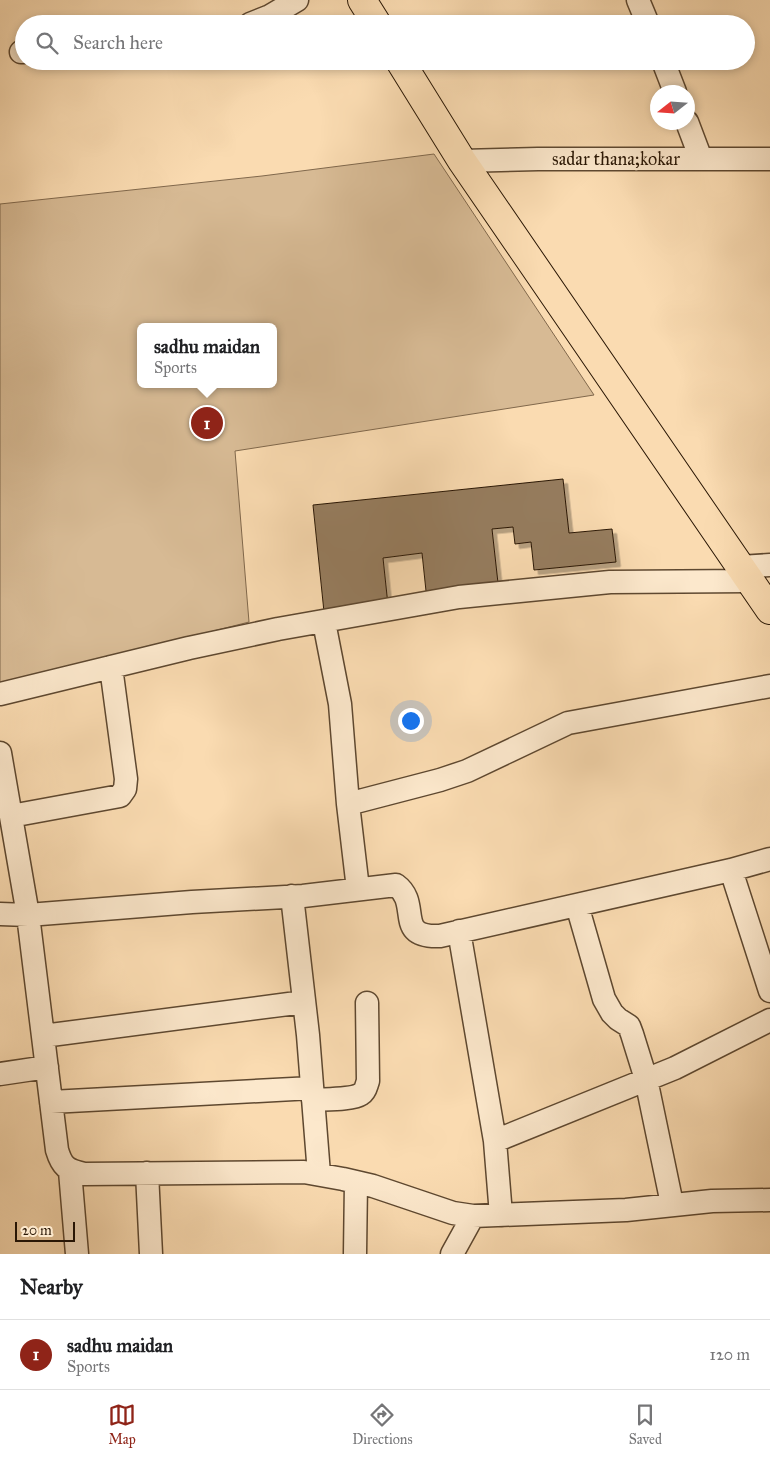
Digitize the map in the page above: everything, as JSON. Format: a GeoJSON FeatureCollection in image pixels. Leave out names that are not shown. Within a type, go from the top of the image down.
{"type":"FeatureCollection","features":[{"type":"Feature","properties":{"kind":"main road"},"geometry":{"type":"LineString","coordinates":[[362,0],[371,15]]}},
{"type":"Feature","properties":{"kind":"main road"},"geometry":{"type":"LineString","coordinates":[[406,70],[462,161],[753,571],[770,610]]}},
{"type":"Feature","properties":{"kind":"street"},"geometry":{"type":"LineString","coordinates":[[272,15],[297,0]]}},
{"type":"Feature","properties":{"kind":"street"},"geometry":{"type":"LineString","coordinates":[[638,0],[644,15]]}},
{"type":"Feature","properties":{"kind":"street"},"geometry":{"type":"LineString","coordinates":[[666,70],[672,85]]}},
{"type":"Feature","properties":{"kind":"street"},"geometry":{"type":"LineString","coordinates":[[690,130],[701,158]]}},
{"type":"Feature","properties":{"kind":"street","name":"sadar thana;kokar"},"geometry":{"type":"LineString","coordinates":[[462,161],[538,159],[770,159]]}},
{"type":"Feature","properties":{"kind":"street"},"geometry":{"type":"LineString","coordinates":[[0,694],[260,633],[459,597],[610,582],[753,571]]}},
{"type":"Feature","properties":{"kind":"street"},"geometry":{"type":"LineString","coordinates":[[324,622],[340,704],[348,804],[358,889]]}},
{"type":"Feature","properties":{"kind":"street"},"geometry":{"type":"LineString","coordinates":[[11,816],[120,796],[125,789],[126,779],[111,667]]}},
{"type":"Feature","properties":{"kind":"street"},"geometry":{"type":"LineString","coordinates":[[348,804],[458,774],[568,722],[770,686]]}},
{"type":"Feature","properties":{"kind":"street"},"geometry":{"type":"LineString","coordinates":[[0,753],[28,914],[57,1150],[60,1162],[70,1171],[84,1174],[304,1172],[356,1182],[453,1213],[473,1216],[626,1210],[712,1201],[770,1200]]}},
{"type":"Feature","properties":{"kind":"street"},"geometry":{"type":"LineString","coordinates":[[0,914],[28,914],[292,896],[396,885],[403,890],[412,926],[418,934],[426,937],[440,936],[577,905],[731,870],[770,859]]}},
{"type":"Feature","properties":{"kind":"street"},"geometry":{"type":"LineString","coordinates":[[731,870],[770,991]]}},
{"type":"Feature","properties":{"kind":"street"},"geometry":{"type":"LineString","coordinates":[[292,896],[313,1094],[319,1174]]}},
{"type":"Feature","properties":{"kind":"street"},"geometry":{"type":"LineString","coordinates":[[577,905],[604,999],[618,1019],[629,1026],[646,1079],[672,1204]]}},
{"type":"Feature","properties":{"kind":"street"},"geometry":{"type":"LineString","coordinates":[[460,931],[495,1141],[500,1215]]}},
{"type":"Feature","properties":{"kind":"street"},"geometry":{"type":"LineString","coordinates":[[43,1036],[304,1002]]}},
{"type":"Feature","properties":{"kind":"street"},"geometry":{"type":"LineString","coordinates":[[51,1102],[313,1094],[352,1097],[360,1095],[366,1089],[368,1081],[366,1003]]}},
{"type":"Feature","properties":{"kind":"street"},"geometry":{"type":"LineString","coordinates":[[495,1141],[675,1068],[770,1020]]}},
{"type":"Feature","properties":{"kind":"street"},"geometry":{"type":"LineString","coordinates":[[0,1074],[47,1067]]}},
{"type":"Feature","properties":{"kind":"street"},"geometry":{"type":"LineString","coordinates":[[70,1171],[77,1254]]}},
{"type":"Feature","properties":{"kind":"street"},"geometry":{"type":"LineString","coordinates":[[147,1173],[152,1254]]}},
{"type":"Feature","properties":{"kind":"street"},"geometry":{"type":"LineString","coordinates":[[355,1254],[356,1182]]}},
{"type":"Feature","properties":{"kind":"street"},"geometry":{"type":"LineString","coordinates":[[452,1254],[473,1216]]}},
{"type":"Feature","properties":{"kind":"shaded area"},"geometry":{"type":"Polygon","coordinates":[[[434,154],[594,395],[235,451],[249,622],[0,685],[0,204],[262,176],[434,154]]]}},
{"type":"Feature","properties":{"kind":"building"},"geometry":{"type":"Polygon","coordinates":[[[563,479],[569,533],[612,529],[616,562],[534,570],[531,542],[515,544],[513,527],[492,529],[498,583],[426,591],[422,553],[383,558],[388,605],[324,612],[313,505],[563,479]]]}},
{"type":"Feature","properties":{"kind":"place","name":"sadhu maidan"},"geometry":{"type":"Point","coordinates":[207,423]}}]}
